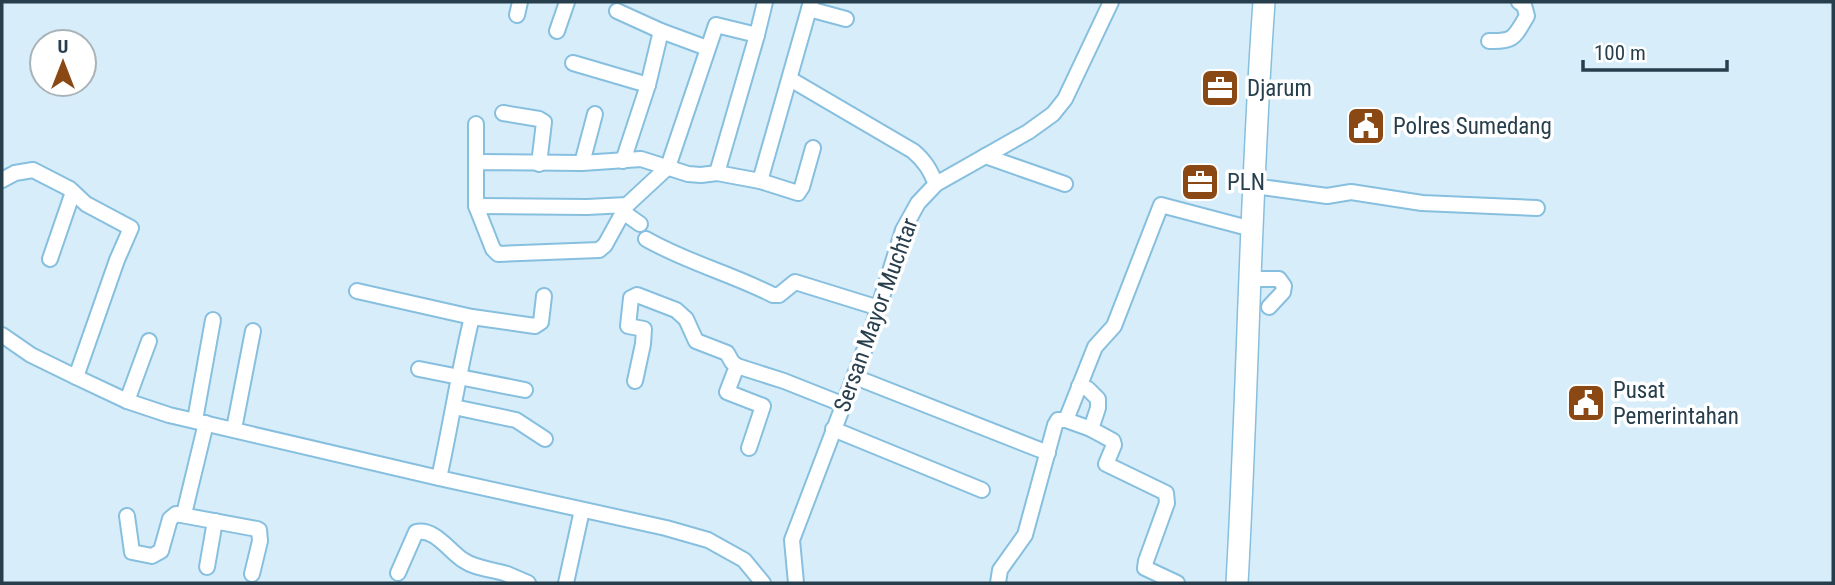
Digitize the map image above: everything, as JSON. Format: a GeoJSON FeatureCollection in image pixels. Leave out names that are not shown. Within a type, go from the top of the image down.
{"type":"FeatureCollection","features":[{"type":"Feature","properties":{"kind":"highway"},"geometry":{"type":"LineString","coordinates":[[1237,583],[1264,2]]}},
{"type":"Feature","properties":{"kind":"street"},"geometry":{"type":"LineString","coordinates":[[557,31],[564,2]]}},
{"type":"Feature","properties":{"kind":"street"},"geometry":{"type":"LineString","coordinates":[[718,173],[765,2]]}},
{"type":"Feature","properties":{"kind":"street","name":"Sersan Mayor Muchtar"},"geometry":{"type":"LineString","coordinates":[[796,583],[792,540],[842,404],[855,377],[903,230],[918,203],[936,184],[1028,132],[1053,114],[1065,99],[1111,2]]}},
{"type":"Feature","properties":{"kind":"street"},"geometry":{"type":"LineString","coordinates":[[1489,41],[1507,42],[1513,39],[1527,16],[1524,5],[1519,2]]}},
{"type":"Feature","properties":{"kind":"street"},"geometry":{"type":"LineString","coordinates":[[760,181],[810,6],[846,19]]}},
{"type":"Feature","properties":{"kind":"street"},"geometry":{"type":"LineString","coordinates":[[617,11],[707,48]]}},
{"type":"Feature","properties":{"kind":"street"},"geometry":{"type":"LineString","coordinates":[[476,124],[476,206],[493,249],[502,255],[599,250],[631,215],[668,167],[716,25],[757,35]]}},
{"type":"Feature","properties":{"kind":"street"},"geometry":{"type":"LineString","coordinates":[[623,161],[648,85],[661,31]]}},
{"type":"Feature","properties":{"kind":"street"},"geometry":{"type":"LineString","coordinates":[[573,63],[648,85]]}},
{"type":"Feature","properties":{"kind":"street"},"geometry":{"type":"LineString","coordinates":[[790,79],[912,151],[923,159],[936,184]]}},
{"type":"Feature","properties":{"kind":"street"},"geometry":{"type":"LineString","coordinates":[[503,113],[544,122],[539,164]]}},
{"type":"Feature","properties":{"kind":"street"},"geometry":{"type":"LineString","coordinates":[[582,163],[595,114]]}},
{"type":"Feature","properties":{"kind":"street"},"geometry":{"type":"LineString","coordinates":[[476,162],[539,164],[645,159],[701,175],[718,173],[760,181],[797,193],[803,187],[813,148]]}},
{"type":"Feature","properties":{"kind":"street"},"geometry":{"type":"LineString","coordinates":[[985,156],[1065,184]]}},
{"type":"Feature","properties":{"kind":"street"},"geometry":{"type":"LineString","coordinates":[[2,180],[15,173],[33,170],[73,192],[86,204],[131,228],[76,377]]}},
{"type":"Feature","properties":{"kind":"street"},"geometry":{"type":"LineString","coordinates":[[1254,186],[1327,196],[1351,192],[1422,203],[1537,208]]}},
{"type":"Feature","properties":{"kind":"street"},"geometry":{"type":"LineString","coordinates":[[50,259],[73,192]]}},
{"type":"Feature","properties":{"kind":"street"},"geometry":{"type":"LineString","coordinates":[[1066,420],[1095,347],[1114,326],[1161,205],[1252,229]]}},
{"type":"Feature","properties":{"kind":"street"},"geometry":{"type":"LineString","coordinates":[[476,206],[587,207],[631,215]]}},
{"type":"Feature","properties":{"kind":"street"},"geometry":{"type":"LineString","coordinates":[[646,239],[669,252],[773,295],[779,295],[795,282],[879,308]]}},
{"type":"Feature","properties":{"kind":"street"},"geometry":{"type":"LineString","coordinates":[[1250,279],[1279,279],[1284,286],[1283,292],[1269,307]]}},
{"type":"Feature","properties":{"kind":"street"},"geometry":{"type":"LineString","coordinates":[[357,290],[472,317],[535,326],[541,322],[544,296]]}},
{"type":"Feature","properties":{"kind":"street"},"geometry":{"type":"LineString","coordinates":[[635,381],[644,329],[628,326],[631,298],[637,295],[676,310],[686,319],[696,341],[727,353],[737,366],[842,404]]}},
{"type":"Feature","properties":{"kind":"street"},"geometry":{"type":"LineString","coordinates":[[439,478],[454,407],[457,376],[472,317]]}},
{"type":"Feature","properties":{"kind":"street"},"geometry":{"type":"LineString","coordinates":[[184,514],[200,422],[213,320]]}},
{"type":"Feature","properties":{"kind":"street"},"geometry":{"type":"LineString","coordinates":[[234,429],[253,331]]}},
{"type":"Feature","properties":{"kind":"street"},"geometry":{"type":"LineString","coordinates":[[2,335],[31,355],[127,401],[200,422],[666,528],[708,540],[744,560],[763,583]]}},
{"type":"Feature","properties":{"kind":"street"},"geometry":{"type":"LineString","coordinates":[[127,401],[149,341]]}},
{"type":"Feature","properties":{"kind":"street"},"geometry":{"type":"LineString","coordinates":[[737,366],[727,392],[763,406],[749,448]]}},
{"type":"Feature","properties":{"kind":"street"},"geometry":{"type":"LineString","coordinates":[[419,369],[525,390]]}},
{"type":"Feature","properties":{"kind":"street"},"geometry":{"type":"LineString","coordinates":[[855,377],[1048,453]]}},
{"type":"Feature","properties":{"kind":"street"},"geometry":{"type":"LineString","coordinates":[[1079,386],[1088,389],[1098,399],[1091,429]]}},
{"type":"Feature","properties":{"kind":"street"},"geometry":{"type":"LineString","coordinates":[[454,407],[516,420],[545,439]]}},
{"type":"Feature","properties":{"kind":"street"},"geometry":{"type":"LineString","coordinates":[[998,583],[1000,570],[1026,535],[1058,420],[1066,420],[1091,429],[1113,441],[1114,445],[1107,460],[1109,467],[1166,492],[1167,503],[1145,568],[1177,583]]}},
{"type":"Feature","properties":{"kind":"street"},"geometry":{"type":"LineString","coordinates":[[833,429],[982,490]]}},
{"type":"Feature","properties":{"kind":"street"},"geometry":{"type":"LineString","coordinates":[[566,583],[582,510]]}},
{"type":"Feature","properties":{"kind":"street"},"geometry":{"type":"LineString","coordinates":[[127,516],[130,549],[134,553],[152,556],[157,555],[164,546],[172,517],[184,514],[260,530],[252,574]]}},
{"type":"Feature","properties":{"kind":"street"},"geometry":{"type":"LineString","coordinates":[[207,567],[215,521]]}},
{"type":"Feature","properties":{"kind":"street"},"geometry":{"type":"LineString","coordinates":[[398,573],[411,540],[416,532],[422,531],[431,533],[473,565],[527,583]]}},
{"type":"Feature","properties":{"kind":"place","name":"Djarum"},"geometry":{"type":"Point","coordinates":[1220,88]}},
{"type":"Feature","properties":{"kind":"place","name":"Polres Sumedang"},"geometry":{"type":"Point","coordinates":[1366,126]}},
{"type":"Feature","properties":{"kind":"place","name":"PLN"},"geometry":{"type":"Point","coordinates":[1200,182]}},
{"type":"Feature","properties":{"kind":"place","name":"Pusat Pemerintahan"},"geometry":{"type":"Point","coordinates":[1586,403]}}]}
